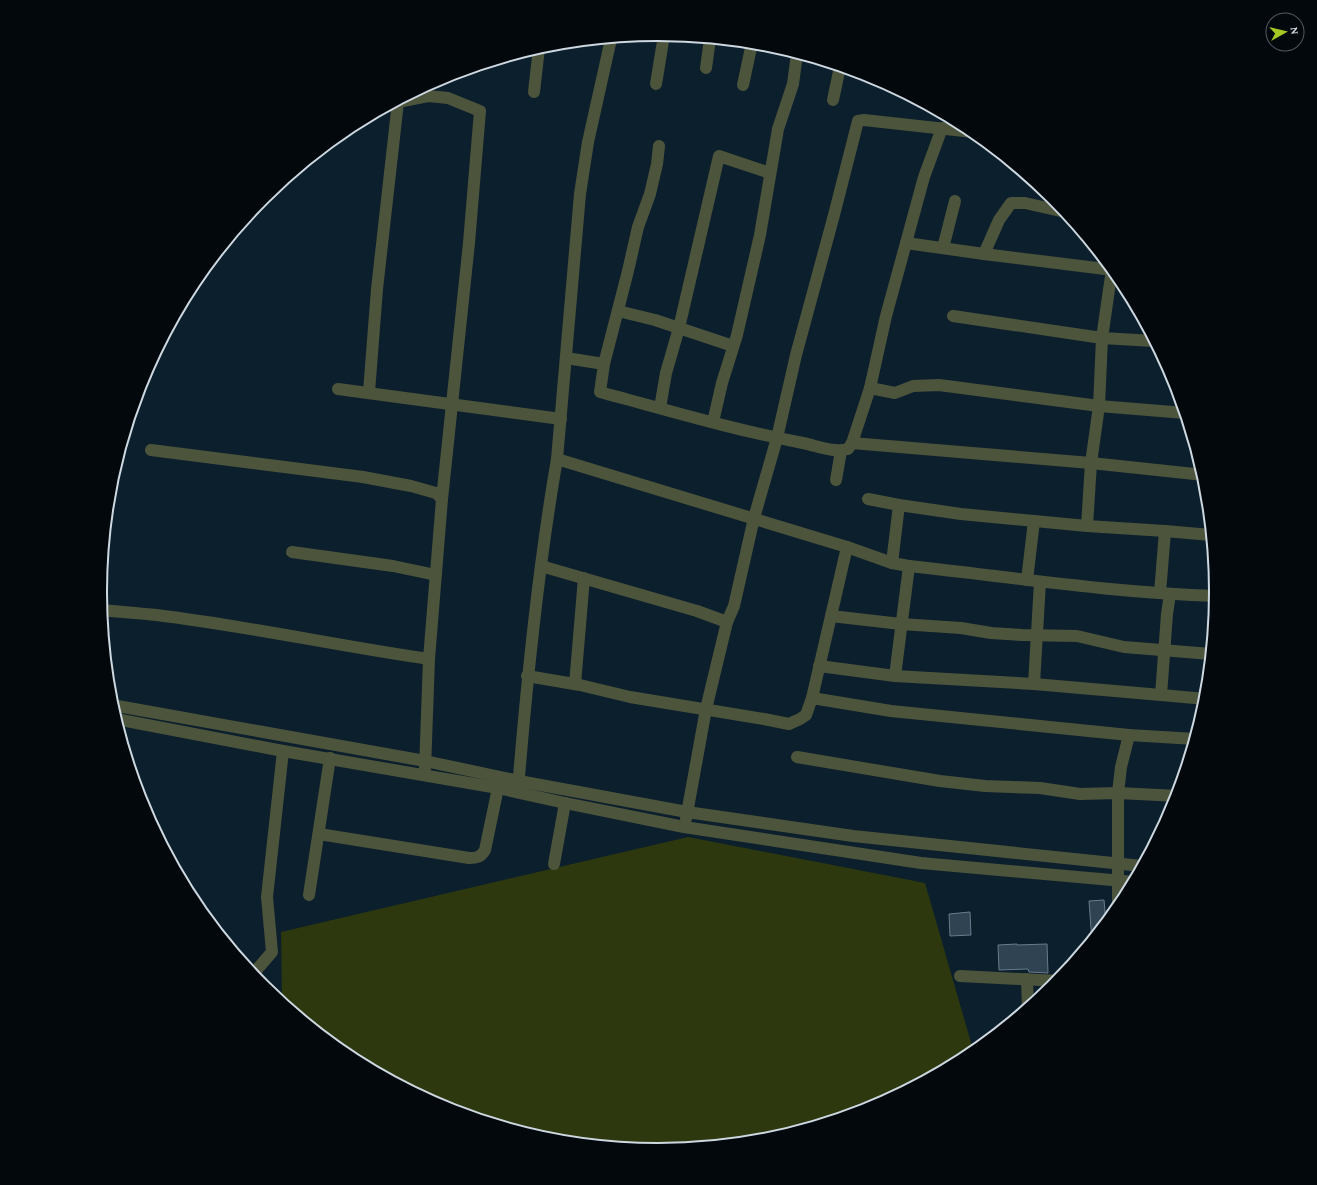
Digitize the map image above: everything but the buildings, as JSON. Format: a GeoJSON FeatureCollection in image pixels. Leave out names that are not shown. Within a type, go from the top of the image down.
{"type":"FeatureCollection","features":[{"type":"Feature","properties":{"kind":"street"},"geometry":{"type":"LineString","coordinates":[[656,84],[663,41]]}},
{"type":"Feature","properties":{"kind":"street"},"geometry":{"type":"LineString","coordinates":[[518,786],[528,676],[541,566],[557,459],[580,194],[588,142],[610,43]]}},
{"type":"Feature","properties":{"kind":"street"},"geometry":{"type":"LineString","coordinates":[[706,68],[709,44]]}},
{"type":"Feature","properties":{"kind":"street"},"geometry":{"type":"LineString","coordinates":[[743,85],[751,49]]}},
{"type":"Feature","properties":{"kind":"street"},"geometry":{"type":"LineString","coordinates":[[534,92],[538,55]]}},
{"type":"Feature","properties":{"kind":"street"},"geometry":{"type":"LineString","coordinates":[[713,422],[722,383],[737,335],[760,235],[778,129],[793,84],[796,59]]}},
{"type":"Feature","properties":{"kind":"street"},"geometry":{"type":"LineString","coordinates":[[833,100],[839,71]]}},
{"type":"Feature","properties":{"kind":"street"},"geometry":{"type":"LineString","coordinates":[[413,99],[428,96],[448,98],[480,111],[469,243],[442,499],[429,659],[425,774]]}},
{"type":"Feature","properties":{"kind":"street"},"geometry":{"type":"LineString","coordinates":[[369,392],[377,289],[397,107]]}},
{"type":"Feature","properties":{"kind":"street"},"geometry":{"type":"LineString","coordinates":[[684,826],[706,709],[727,622],[734,606],[754,518],[777,438],[796,355],[858,121],[864,120],[959,130]]}},
{"type":"Feature","properties":{"kind":"street"},"geometry":{"type":"LineString","coordinates":[[659,146],[657,164],[650,194],[638,227],[604,364],[600,392],[777,438],[841,451],[848,449],[852,443],[870,388],[886,316],[924,177],[942,128]]}},
{"type":"Feature","properties":{"kind":"street"},"geometry":{"type":"LineString","coordinates":[[660,408],[666,373],[679,328],[719,156],[770,173]]}},
{"type":"Feature","properties":{"kind":"street"},"geometry":{"type":"LineString","coordinates":[[943,248],[955,201]]}},
{"type":"Feature","properties":{"kind":"street"},"geometry":{"type":"LineString","coordinates":[[984,254],[999,220],[1011,203],[1025,203],[1054,210]]}},
{"type":"Feature","properties":{"kind":"street"},"geometry":{"type":"LineString","coordinates":[[906,243],[1105,269]]}},
{"type":"Feature","properties":{"kind":"street"},"geometry":{"type":"LineString","coordinates":[[1087,526],[1091,463],[1099,406],[1102,338],[1111,278]]}},
{"type":"Feature","properties":{"kind":"street"},"geometry":{"type":"LineString","coordinates":[[618,311],[655,320],[733,346]]}},
{"type":"Feature","properties":{"kind":"street"},"geometry":{"type":"LineString","coordinates":[[953,316],[1102,338],[1149,341]]}},
{"type":"Feature","properties":{"kind":"street"},"geometry":{"type":"LineString","coordinates":[[566,358],[604,364]]}},
{"type":"Feature","properties":{"kind":"street"},"geometry":{"type":"LineString","coordinates":[[870,388],[894,393],[913,386],[939,385],[1099,406],[1180,413]]}},
{"type":"Feature","properties":{"kind":"street"},"geometry":{"type":"LineString","coordinates":[[338,389],[561,419]]}},
{"type":"Feature","properties":{"kind":"street"},"geometry":{"type":"LineString","coordinates":[[852,443],[1091,463],[1197,474]]}},
{"type":"Feature","properties":{"kind":"street"},"geometry":{"type":"LineString","coordinates":[[151,450],[363,477],[411,486],[436,493],[442,499]]}},
{"type":"Feature","properties":{"kind":"street"},"geometry":{"type":"LineString","coordinates":[[836,480],[841,451]]}},
{"type":"Feature","properties":{"kind":"street"},"geometry":{"type":"LineString","coordinates":[[557,459],[754,518],[847,547],[892,563],[1040,582],[1165,594],[1210,596]]}},
{"type":"Feature","properties":{"kind":"street"},"geometry":{"type":"LineString","coordinates":[[868,499],[961,514],[1087,526],[1207,535]]}},
{"type":"Feature","properties":{"kind":"street"},"geometry":{"type":"LineString","coordinates":[[892,563],[899,505]]}},
{"type":"Feature","properties":{"kind":"street"},"geometry":{"type":"LineString","coordinates":[[1027,580],[1034,521]]}},
{"type":"Feature","properties":{"kind":"street"},"geometry":{"type":"LineString","coordinates":[[1161,696],[1166,614],[1165,531]]}},
{"type":"Feature","properties":{"kind":"street"},"geometry":{"type":"LineString","coordinates":[[528,676],[575,684],[630,697],[789,724],[806,715],[812,698],[847,547]]}},
{"type":"Feature","properties":{"kind":"street"},"geometry":{"type":"LineString","coordinates":[[292,552],[393,566],[436,575]]}},
{"type":"Feature","properties":{"kind":"street"},"geometry":{"type":"LineString","coordinates":[[541,566],[697,611],[727,622]]}},
{"type":"Feature","properties":{"kind":"street"},"geometry":{"type":"LineString","coordinates":[[895,676],[909,566]]}},
{"type":"Feature","properties":{"kind":"street"},"geometry":{"type":"LineString","coordinates":[[575,684],[584,578]]}},
{"type":"Feature","properties":{"kind":"street"},"geometry":{"type":"LineString","coordinates":[[1034,684],[1040,582]]}},
{"type":"Feature","properties":{"kind":"street"},"geometry":{"type":"LineString","coordinates":[[108,611],[156,615],[429,659]]}},
{"type":"Feature","properties":{"kind":"street"},"geometry":{"type":"LineString","coordinates":[[831,616],[901,624],[961,628],[991,633],[1077,636],[1124,647],[1206,654]]}},
{"type":"Feature","properties":{"kind":"street"},"geometry":{"type":"LineString","coordinates":[[819,666],[895,676],[1034,684],[1199,699]]}},
{"type":"Feature","properties":{"kind":"street"},"geometry":{"type":"LineString","coordinates":[[812,698],[892,711],[1129,735],[1190,739]]}},
{"type":"Feature","properties":{"kind":"street"},"geometry":{"type":"LineString","coordinates":[[119,706],[425,761],[518,786],[565,803],[684,826],[921,863],[1128,882]]}},
{"type":"Feature","properties":{"kind":"street"},"geometry":{"type":"LineString","coordinates":[[123,720],[284,751],[425,774],[498,788],[518,786],[853,836],[1137,866]]}},
{"type":"Feature","properties":{"kind":"street"},"geometry":{"type":"LineString","coordinates":[[1118,897],[1118,793],[1121,767],[1129,735]]}},
{"type":"Feature","properties":{"kind":"street"},"geometry":{"type":"LineString","coordinates":[[257,969],[272,952],[267,897],[284,751]]}},
{"type":"Feature","properties":{"kind":"street"},"geometry":{"type":"LineString","coordinates":[[797,757],[940,781],[985,786],[1040,788],[1080,794],[1118,793],[1171,796]]}},
{"type":"Feature","properties":{"kind":"street"},"geometry":{"type":"LineString","coordinates":[[309,895],[330,758]]}},
{"type":"Feature","properties":{"kind":"street"},"geometry":{"type":"LineString","coordinates":[[319,834],[476,858],[482,855],[485,850],[498,788]]}},
{"type":"Feature","properties":{"kind":"street"},"geometry":{"type":"LineString","coordinates":[[554,864],[565,803]]}},
{"type":"Feature","properties":{"kind":"street"},"geometry":{"type":"LineString","coordinates":[[960,976],[1049,980]]}},
{"type":"Feature","properties":{"kind":"street"},"geometry":{"type":"LineString","coordinates":[[1027,979],[1028,1001]]}},
{"type":"Feature","properties":{"kind":"green space"},"geometry":{"type":"Polygon","coordinates":[[[688,837],[925,883],[972,1046],[934,1070],[870,1102],[836,1115],[801,1125],[766,1133],[695,1143],[622,1143],[587,1139],[551,1133],[481,1115],[447,1102],[415,1087],[352,1051],[323,1030],[282,994],[281,932],[688,837]]]}}]}
